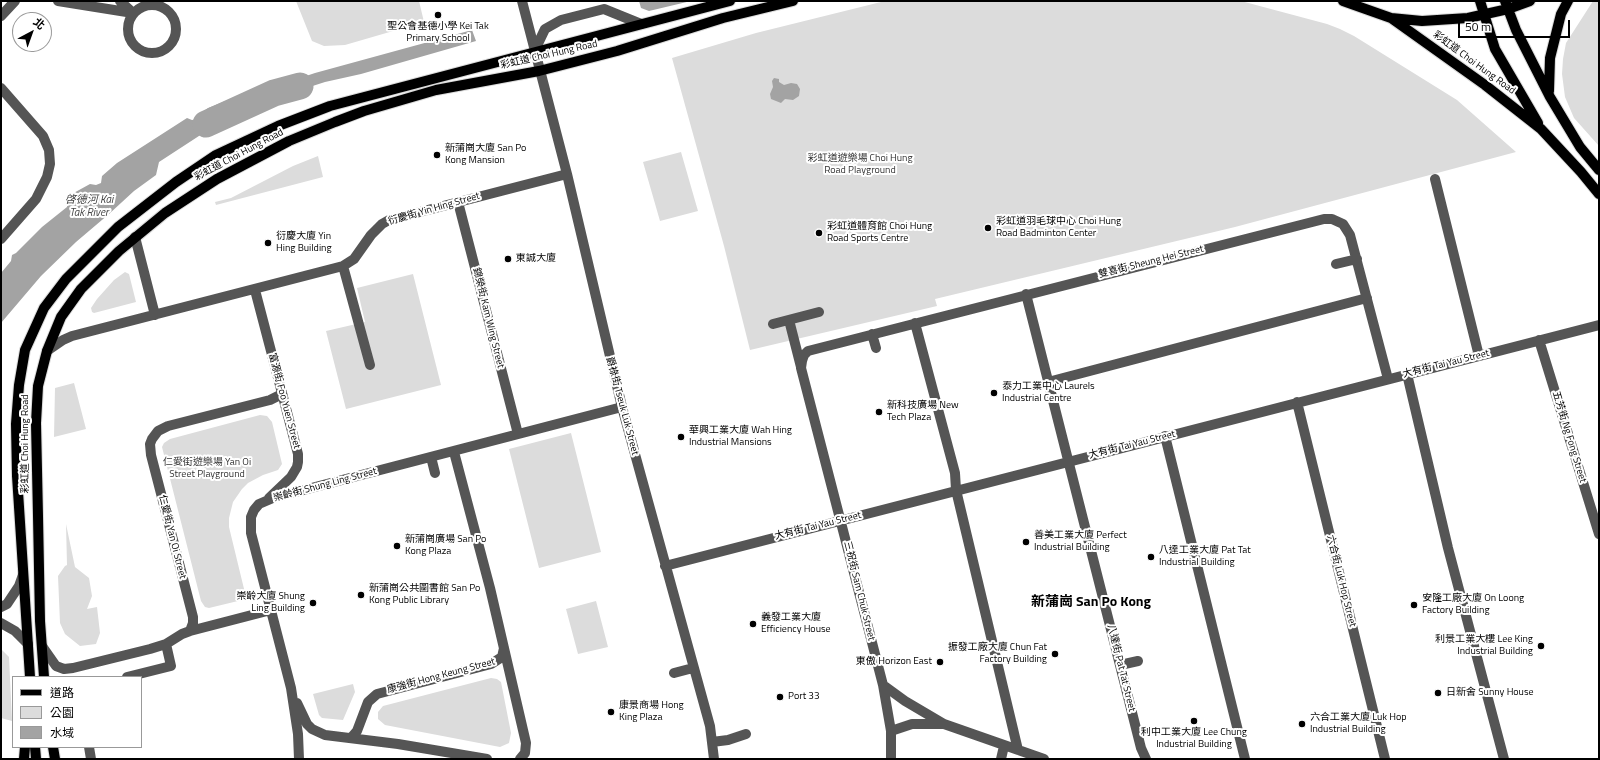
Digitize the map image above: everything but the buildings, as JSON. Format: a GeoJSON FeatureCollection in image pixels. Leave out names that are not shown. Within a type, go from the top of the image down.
{"type":"FeatureCollection","features":[{"type":"Feature","properties":{"kind":"main road","name":"彩虹道 Choi Hung Road"},"geometry":{"type":"LineString","coordinates":[[30,676],[17,476],[16,424],[19,385],[25,350],[44,308],[66,279],[118,227],[176,182],[216,155],[278,126],[330,106],[730,1]]}},
{"type":"Feature","properties":{"kind":"main road","name":"彩虹道 Choi Hung Road"},"geometry":{"type":"LineString","coordinates":[[44,676],[36,404],[38,386],[47,351],[61,317],[81,289],[102,267],[135,237],[177,204],[217,179],[252,160],[311,132],[364,111],[436,90],[539,71],[617,51],[723,18],[793,1]]}},
{"type":"Feature","properties":{"kind":"main road","name":"彩虹道 Choi Hung Road"},"geometry":{"type":"LineString","coordinates":[[1342,1],[1391,18],[1422,21],[1448,20],[1484,15],[1506,5],[1530,1]]}},
{"type":"Feature","properties":{"kind":"main road","name":"彩虹道 Choi Hung Road"},"geometry":{"type":"LineString","coordinates":[[1480,1],[1495,49],[1541,129]]}},
{"type":"Feature","properties":{"kind":"main road"},"geometry":{"type":"LineString","coordinates":[[1550,97],[1550,58],[1561,14],[1568,1]]}},
{"type":"Feature","properties":{"kind":"main road"},"geometry":{"type":"LineString","coordinates":[[1506,5],[1516,30],[1550,97],[1580,147],[1599,170]]}},
{"type":"Feature","properties":{"kind":"main road","name":"彩虹道 Choi Hung Road"},"geometry":{"type":"LineString","coordinates":[[1391,18],[1485,85],[1541,129],[1581,172],[1599,194]]}},
{"type":"Feature","properties":{"kind":"main road"},"geometry":{"type":"LineString","coordinates":[[24,759],[25,748]]}},
{"type":"Feature","properties":{"kind":"main road"},"geometry":{"type":"LineString","coordinates":[[35,748],[36,759]]}},
{"type":"Feature","properties":{"kind":"main road"},"geometry":{"type":"LineString","coordinates":[[53,748],[55,759]]}},
{"type":"Feature","properties":{"kind":"street"},"geometry":{"type":"LineString","coordinates":[[1,16],[15,1]]}},
{"type":"Feature","properties":{"kind":"street"},"geometry":{"type":"LineString","coordinates":[[58,1],[133,13],[139,8],[147,5],[162,7],[169,12],[176,25],[174,41],[162,52],[154,54],[146,53],[138,50],[132,44],[128,36],[127,28],[133,13],[132,1]]}},
{"type":"Feature","properties":{"kind":"street"},"geometry":{"type":"LineString","coordinates":[[120,1],[133,13]]}},
{"type":"Feature","properties":{"kind":"street","name":"爵祿街 Tseuk Luk Street"},"geometry":{"type":"LineString","coordinates":[[522,1],[534,52],[567,174],[622,408],[710,726],[714,759]]}},
{"type":"Feature","properties":{"kind":"street"},"geometry":{"type":"LineString","coordinates":[[534,52],[545,29],[561,20],[604,9],[641,24]]}},
{"type":"Feature","properties":{"kind":"street"},"geometry":{"type":"LineString","coordinates":[[1,88],[43,136],[49,150],[50,164],[47,177],[36,199],[1,239]]}},
{"type":"Feature","properties":{"kind":"street","name":"衍慶街 Yin Hing Street"},"geometry":{"type":"LineString","coordinates":[[47,351],[63,340],[72,336],[255,290],[343,266],[354,259],[371,235],[382,224],[398,217],[567,174]]}},
{"type":"Feature","properties":{"kind":"street"},"geometry":{"type":"LineString","coordinates":[[1436,179],[1479,356]]}},
{"type":"Feature","properties":{"kind":"street","name":"錦榮街 Kam Wing Street"},"geometry":{"type":"LineString","coordinates":[[458,202],[518,434]]}},
{"type":"Feature","properties":{"kind":"street","name":"雙喜街 Sheung Hei Street"},"geometry":{"type":"LineString","coordinates":[[804,355],[813,349],[1324,218],[1332,219],[1343,224],[1347,228],[1350,235],[1388,379]]}},
{"type":"Feature","properties":{"kind":"street"},"geometry":{"type":"LineString","coordinates":[[135,237],[155,315]]}},
{"type":"Feature","properties":{"kind":"street"},"geometry":{"type":"LineString","coordinates":[[1336,264],[1357,259]]}},
{"type":"Feature","properties":{"kind":"street"},"geometry":{"type":"LineString","coordinates":[[343,266],[370,365]]}},
{"type":"Feature","properties":{"kind":"street","name":"富源街 Foo Yuen Street"},"geometry":{"type":"LineString","coordinates":[[255,290],[298,454],[297,467],[291,478],[266,501]]}},
{"type":"Feature","properties":{"kind":"street","name":"八達街 Pat Tat Street"},"geometry":{"type":"LineString","coordinates":[[1026,294],[1141,748],[1146,759]]}},
{"type":"Feature","properties":{"kind":"street"},"geometry":{"type":"LineString","coordinates":[[1048,382],[1367,298]]}},
{"type":"Feature","properties":{"kind":"street"},"geometry":{"type":"LineString","coordinates":[[773,324],[819,312]]}},
{"type":"Feature","properties":{"kind":"street"},"geometry":{"type":"LineString","coordinates":[[789,320],[801,368]]}},
{"type":"Feature","properties":{"kind":"street"},"geometry":{"type":"LineString","coordinates":[[915,323],[955,473],[956,490],[1018,750]]}},
{"type":"Feature","properties":{"kind":"street","name":"大有街 Tai Yau Street"},"geometry":{"type":"LineString","coordinates":[[665,566],[1599,325]]}},
{"type":"Feature","properties":{"kind":"street"},"geometry":{"type":"LineString","coordinates":[[872,334],[876,348]]}},
{"type":"Feature","properties":{"kind":"street","name":"五芳街 Ng Fong Street"},"geometry":{"type":"LineString","coordinates":[[1539,340],[1599,534]]}},
{"type":"Feature","properties":{"kind":"street","name":"三祝街 Sam Chuk Street"},"geometry":{"type":"LineString","coordinates":[[804,355],[801,368],[883,685],[892,731],[891,759]]}},
{"type":"Feature","properties":{"kind":"street"},"geometry":{"type":"LineString","coordinates":[[1408,374],[1448,548],[1504,759]]}},
{"type":"Feature","properties":{"kind":"street","name":"仁愛街 Yan Oi Street"},"geometry":{"type":"LineString","coordinates":[[190,631],[193,623],[193,617],[151,454],[150,444],[158,430],[168,426],[270,400],[282,394]]}},
{"type":"Feature","properties":{"kind":"street","name":"六合街 Luk Hop Street"},"geometry":{"type":"LineString","coordinates":[[1297,402],[1385,759]]}},
{"type":"Feature","properties":{"kind":"street","name":"崇齡街 Shung Ling Street"},"geometry":{"type":"LineString","coordinates":[[299,759],[298,734],[291,688],[250,525],[254,510],[259,504],[431,457],[622,408]]}},
{"type":"Feature","properties":{"kind":"street"},"geometry":{"type":"LineString","coordinates":[[1166,436],[1245,759]]}},
{"type":"Feature","properties":{"kind":"street"},"geometry":{"type":"LineString","coordinates":[[454,452],[504,648]]}},
{"type":"Feature","properties":{"kind":"street"},"geometry":{"type":"LineString","coordinates":[[431,457],[435,473]]}},
{"type":"Feature","properties":{"kind":"street"},"geometry":{"type":"LineString","coordinates":[[1,606],[7,604],[19,586],[24,574]]}},
{"type":"Feature","properties":{"kind":"street"},"geometry":{"type":"LineString","coordinates":[[42,646],[56,666],[64,669],[73,668],[166,644],[190,631],[271,610]]}},
{"type":"Feature","properties":{"kind":"street"},"geometry":{"type":"LineString","coordinates":[[1,623],[15,631],[28,644]]}},
{"type":"Feature","properties":{"kind":"street"},"geometry":{"type":"LineString","coordinates":[[131,676],[171,666],[166,644]]}},
{"type":"Feature","properties":{"kind":"street","name":"康強街 Hong Keung Street"},"geometry":{"type":"LineString","coordinates":[[351,738],[357,730],[368,702],[377,694],[491,664],[502,657],[504,648]]}},
{"type":"Feature","properties":{"kind":"street","name":"康強街 Hong Keung Street"},"geometry":{"type":"LineString","coordinates":[[504,648],[526,743],[525,753],[520,759]]}},
{"type":"Feature","properties":{"kind":"street"},"geometry":{"type":"LineString","coordinates":[[1120,665],[1138,661]]}},
{"type":"Feature","properties":{"kind":"street"},"geometry":{"type":"LineString","coordinates":[[674,673],[693,668]]}},
{"type":"Feature","properties":{"kind":"street"},"geometry":{"type":"LineString","coordinates":[[883,685],[944,724],[1044,759]]}},
{"type":"Feature","properties":{"kind":"street"},"geometry":{"type":"LineString","coordinates":[[291,688],[300,710],[308,724],[312,729],[325,735],[413,746],[487,759]]}},
{"type":"Feature","properties":{"kind":"street"},"geometry":{"type":"LineString","coordinates":[[892,731],[912,724],[944,724]]}},
{"type":"Feature","properties":{"kind":"street"},"geometry":{"type":"LineString","coordinates":[[712,742],[728,740],[746,734]]}},
{"type":"Feature","properties":{"kind":"street"},"geometry":{"type":"LineString","coordinates":[[1001,759],[1004,746]]}},
{"type":"Feature","properties":{"kind":"street"},"geometry":{"type":"LineString","coordinates":[[89,748],[91,759]]}},
{"type":"Feature","properties":{"kind":"green space"},"geometry":{"type":"Polygon","coordinates":[[[296,1],[419,1],[424,22],[345,45],[324,46],[312,41],[296,1]]]}},
{"type":"Feature","properties":{"kind":"green space","name":"彩虹道遊樂場 Choi Hung Road Playground"},"geometry":{"type":"Polygon","coordinates":[[[885,1],[1241,1],[1327,24],[1354,36],[1457,100],[1516,152],[1235,227],[935,299],[937,306],[750,350],[724,246],[672,58],[756,33],[885,1]]]}},
{"type":"Feature","properties":{"kind":"green space"},"geometry":{"type":"Polygon","coordinates":[[[1593,1],[1599,1],[1599,146],[1574,118],[1565,97],[1562,74],[1566,43],[1593,1]]]}},
{"type":"Feature","properties":{"kind":"green space"},"geometry":{"type":"Polygon","coordinates":[[[681,152],[698,211],[660,221],[643,162],[681,152]]]}},
{"type":"Feature","properties":{"kind":"green space"},"geometry":{"type":"Polygon","coordinates":[[[318,156],[323,177],[216,205],[215,202],[231,198],[293,166],[318,156]]]}},
{"type":"Feature","properties":{"kind":"green space"},"geometry":{"type":"Polygon","coordinates":[[[125,272],[129,274],[136,302],[94,313],[92,312],[91,308],[97,299],[114,280],[125,272]]]}},
{"type":"Feature","properties":{"kind":"green space"},"geometry":{"type":"Polygon","coordinates":[[[413,274],[441,385],[346,409],[326,331],[365,322],[357,288],[413,274]]]}},
{"type":"Feature","properties":{"kind":"green space"},"geometry":{"type":"Polygon","coordinates":[[[74,383],[86,429],[54,437],[55,388],[74,383]]]}},
{"type":"Feature","properties":{"kind":"green space","name":"仁愛街遊樂場 Yan Oi Street Playground"},"geometry":{"type":"Polygon","coordinates":[[[260,415],[267,416],[272,422],[282,464],[278,470],[263,475],[248,483],[233,502],[229,518],[229,527],[245,593],[244,597],[238,601],[209,608],[205,607],[201,601],[162,447],[164,443],[170,439],[260,415]]]}},
{"type":"Feature","properties":{"kind":"green space"},"geometry":{"type":"Polygon","coordinates":[[[571,433],[601,552],[539,568],[509,449],[571,433]]]}},
{"type":"Feature","properties":{"kind":"green space"},"geometry":{"type":"Polygon","coordinates":[[[66,524],[75,567],[89,578],[92,596],[87,609],[97,607],[100,633],[96,644],[80,646],[65,634],[60,623],[58,576],[67,565],[66,524]]]}},
{"type":"Feature","properties":{"kind":"green space"},"geometry":{"type":"Polygon","coordinates":[[[596,601],[608,647],[578,654],[566,609],[596,601]]]}},
{"type":"Feature","properties":{"kind":"green space"},"geometry":{"type":"Polygon","coordinates":[[[1,649],[9,657],[12,721],[1,718],[1,649]]]}},
{"type":"Feature","properties":{"kind":"green space"},"geometry":{"type":"Polygon","coordinates":[[[491,678],[497,679],[501,682],[511,733],[509,743],[500,747],[385,725],[378,719],[378,712],[383,706],[491,678]]]}},
{"type":"Feature","properties":{"kind":"green space"},"geometry":{"type":"Polygon","coordinates":[[[353,684],[355,692],[343,720],[322,718],[319,715],[313,694],[353,684]]]}},
{"type":"Feature","properties":{"kind":"water"},"geometry":{"type":"Polygon","coordinates":[[[639,1],[691,1],[649,11],[641,8],[639,1]]]}},
{"type":"Feature","properties":{"kind":"water"},"geometry":{"type":"Polygon","coordinates":[[[472,30],[476,41],[361,74],[325,82],[266,101],[261,91],[315,73],[472,30]]]}},
{"type":"Feature","properties":{"kind":"water"},"geometry":{"type":"Polygon","coordinates":[[[774,78],[779,79],[779,82],[784,85],[791,83],[797,84],[800,89],[799,96],[793,100],[785,99],[781,103],[771,99],[770,94],[773,87],[772,81],[774,78]]]}},
{"type":"Feature","properties":{"kind":"water","name":"啓德河 Kai Tak River"},"geometry":{"type":"Polygon","coordinates":[[[228,100],[234,100],[241,115],[202,134],[159,162],[156,175],[134,191],[76,242],[41,276],[1,323],[1,273],[11,261],[12,255],[16,253],[42,227],[67,207],[70,195],[90,184],[96,185],[101,183],[102,176],[117,163],[187,118],[192,120],[198,119],[199,115],[208,108],[228,100]]]}},
{"type":"Feature","properties":{"kind":"waterway","name":"啓德河 Kai Tak River"},"geometry":{"type":"LineString","coordinates":[[206,124],[274,93],[300,86]]}},
{"type":"Feature","properties":{"kind":"place","name":"聖公會基德小學 Kei Tak Primary School"},"geometry":{"type":"Point","coordinates":[438,15]}},
{"type":"Feature","properties":{"kind":"place","name":"新蒲崗大廈 San Po Kong Mansion"},"geometry":{"type":"Point","coordinates":[437,155]}},
{"type":"Feature","properties":{"kind":"place","name":"彩虹道羽毛球中心 Choi Hung Road Badminton Center"},"geometry":{"type":"Point","coordinates":[988,228]}},
{"type":"Feature","properties":{"kind":"place","name":"彩虹道體育館 Choi Hung Road Sports Centre"},"geometry":{"type":"Point","coordinates":[819,233]}},
{"type":"Feature","properties":{"kind":"place","name":"衍慶大廈 Yin Hing Building"},"geometry":{"type":"Point","coordinates":[268,243]}},
{"type":"Feature","properties":{"kind":"place","name":"東誠大廈"},"geometry":{"type":"Point","coordinates":[508,259]}},
{"type":"Feature","properties":{"kind":"place","name":"泰力工業中心 Laurels Industrial Centre"},"geometry":{"type":"Point","coordinates":[994,393]}},
{"type":"Feature","properties":{"kind":"place","name":"新科技廣場 New Tech Plaza"},"geometry":{"type":"Point","coordinates":[879,412]}},
{"type":"Feature","properties":{"kind":"place","name":"華興工業大廈 Wah Hing Industrial Mansions"},"geometry":{"type":"Point","coordinates":[681,437]}},
{"type":"Feature","properties":{"kind":"place","name":"善美工業大廈 Perfect Industrial Building"},"geometry":{"type":"Point","coordinates":[1026,542]}},
{"type":"Feature","properties":{"kind":"place","name":"新蒲崗廣場 San Po Kong Plaza"},"geometry":{"type":"Point","coordinates":[397,546]}},
{"type":"Feature","properties":{"kind":"place","name":"八達工業大廈 Pat Tat Industrial Building"},"geometry":{"type":"Point","coordinates":[1151,557]}},
{"type":"Feature","properties":{"kind":"place","name":"新蒲崗公共圖書館 San Po Kong Public Library"},"geometry":{"type":"Point","coordinates":[361,595]}},
{"type":"Feature","properties":{"kind":"place","name":"崇齡大廈 Shung Ling Building"},"geometry":{"type":"Point","coordinates":[313,603]}},
{"type":"Feature","properties":{"kind":"place","name":"安隆工廠大廈 On Loong Factory Building"},"geometry":{"type":"Point","coordinates":[1414,605]}},
{"type":"Feature","properties":{"kind":"place","name":"義發工業大廈 Efficiency House"},"geometry":{"type":"Point","coordinates":[753,624]}},
{"type":"Feature","properties":{"kind":"place","name":"利景工業大樓 Lee King Industrial Building"},"geometry":{"type":"Point","coordinates":[1541,646]}},
{"type":"Feature","properties":{"kind":"place","name":"振發工廠大廈 Chun Fat Factory Building"},"geometry":{"type":"Point","coordinates":[1055,654]}},
{"type":"Feature","properties":{"kind":"place","name":"東傲 Horizon East"},"geometry":{"type":"Point","coordinates":[940,662]}},
{"type":"Feature","properties":{"kind":"place","name":"日新舍 Sunny House"},"geometry":{"type":"Point","coordinates":[1438,693]}},
{"type":"Feature","properties":{"kind":"place","name":"Port 33"},"geometry":{"type":"Point","coordinates":[780,697]}},
{"type":"Feature","properties":{"kind":"place","name":"康景商場 Hong King Plaza"},"geometry":{"type":"Point","coordinates":[611,712]}},
{"type":"Feature","properties":{"kind":"place","name":"利中工業大廈 Lee Chung Industrial Building"},"geometry":{"type":"Point","coordinates":[1194,721]}},
{"type":"Feature","properties":{"kind":"place","name":"六合工業大廈 Luk Hop Industrial Building"},"geometry":{"type":"Point","coordinates":[1302,724]}},
{"type":"Feature","properties":{"kind":"district","name":"新蒲崗 San Po Kong"},"geometry":{"type":"Point","coordinates":[1091,603]}}]}
